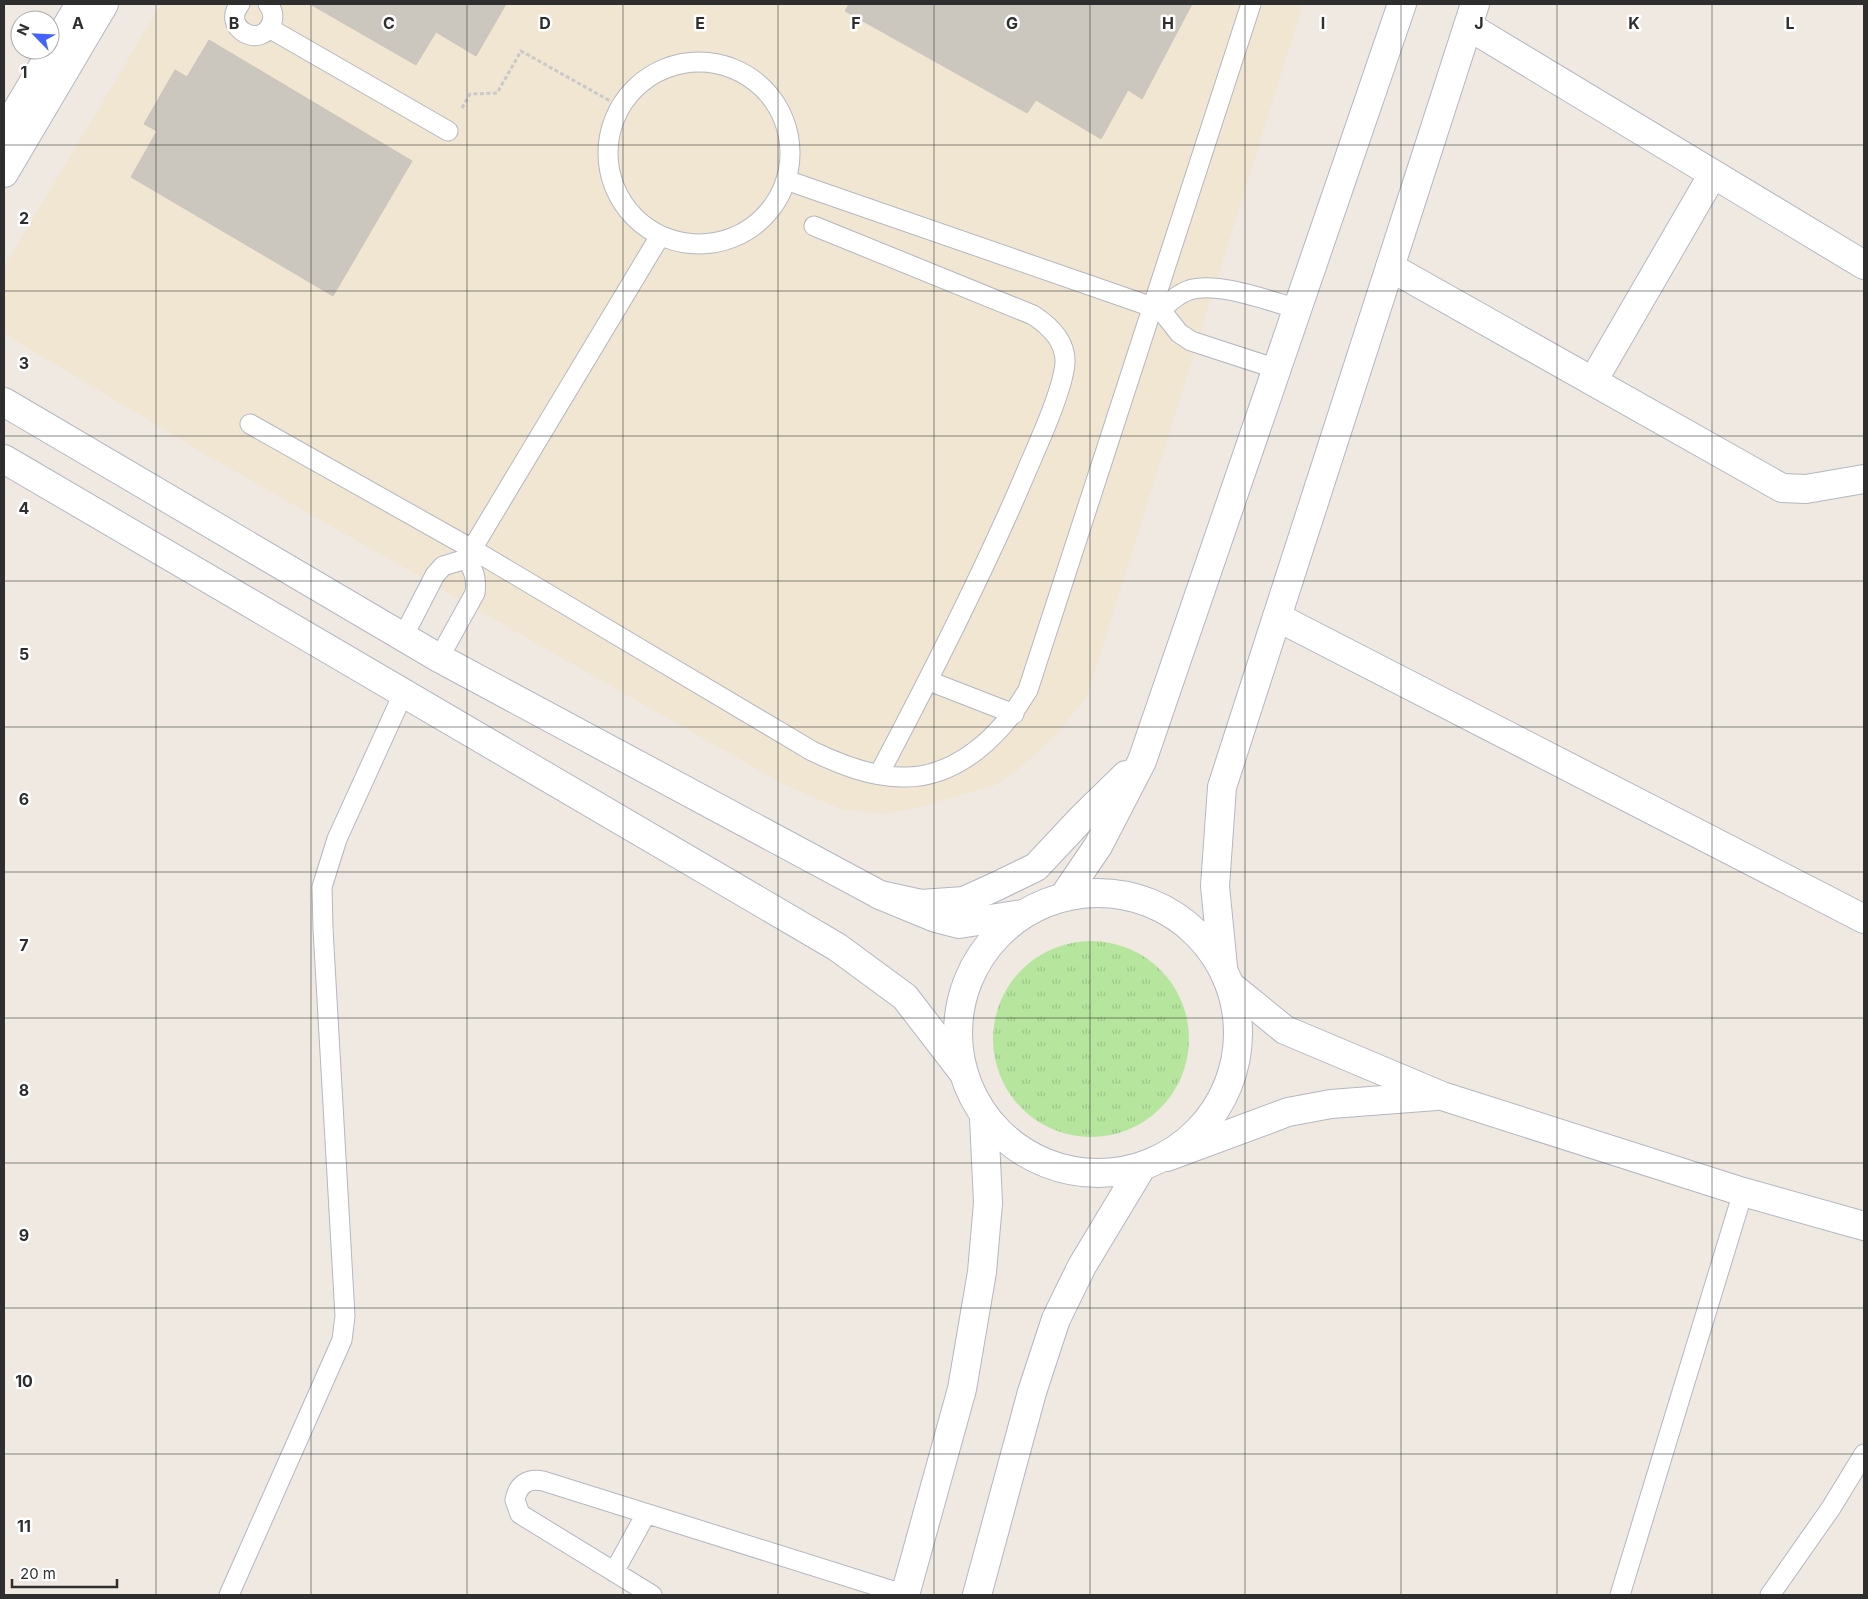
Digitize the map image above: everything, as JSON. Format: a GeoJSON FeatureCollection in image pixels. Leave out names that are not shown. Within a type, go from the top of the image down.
{"type":"FeatureCollection","features":[{"type":"Feature","properties":{"kind":"street"},"geometry":{"type":"LineString","coordinates":[[4,132],[80,4]]}},
{"type":"Feature","properties":{"kind":"street"},"geometry":{"type":"LineString","coordinates":[[4,173],[104,4]]}},
{"type":"Feature","properties":{"kind":"street"},"geometry":{"type":"LineString","coordinates":[[1064,896],[1098,846],[1142,761],[1402,4]]}},
{"type":"Feature","properties":{"kind":"street"},"geometry":{"type":"LineString","coordinates":[[1167,1157],[1205,1126],[1230,1084],[1239,1035],[1227,977],[1215,886],[1222,787],[1472,15],[1713,174],[1864,265]]}},
{"type":"Feature","properties":{"kind":"street"},"geometry":{"type":"LineString","coordinates":[[1593,381],[1713,174]]}},
{"type":"Feature","properties":{"kind":"street"},"geometry":{"type":"LineString","coordinates":[[1390,266],[1782,488],[1806,489],[1864,479]]}},
{"type":"Feature","properties":{"kind":"street"},"geometry":{"type":"LineString","coordinates":[[4,402],[439,658],[880,895],[936,918],[959,924],[1023,914],[1064,896],[1110,892],[1156,904],[1194,930],[1227,977],[1285,1030],[1442,1096],[1743,1192],[1864,1226]]}},
{"type":"Feature","properties":{"kind":"street"},"geometry":{"type":"LineString","coordinates":[[4,459],[837,947],[905,998],[962,1071],[984,1118],[1016,1149],[1055,1168],[1098,1175],[1141,1168],[1288,1112],[1331,1104],[1442,1096]]}},
{"type":"Feature","properties":{"kind":"street"},"geometry":{"type":"LineString","coordinates":[[1277,617],[1864,919]]}},
{"type":"Feature","properties":{"kind":"street"},"geometry":{"type":"LineString","coordinates":[[880,895],[921,904],[964,901],[1036,867],[1081,819],[1142,761]]}},
{"type":"Feature","properties":{"kind":"street"},"geometry":{"type":"LineString","coordinates":[[962,1071],[957,1026],[966,982],[989,944],[1023,914]]}},
{"type":"Feature","properties":{"kind":"street"},"geometry":{"type":"LineString","coordinates":[[906,1595],[962,1390],[979,1292],[988,1203],[984,1118]]}},
{"type":"Feature","properties":{"kind":"street"},"geometry":{"type":"LineString","coordinates":[[977,1595],[1032,1392],[1056,1319],[1082,1266],[1141,1168]]}},
{"type":"Feature","properties":{"kind":"lane"},"geometry":{"type":"LineString","coordinates":[[240,4],[234,14],[236,24],[242,32],[252,36],[262,34],[269,28],[273,19],[272,9],[268,4]]}},
{"type":"Feature","properties":{"kind":"lane"},"geometry":{"type":"LineString","coordinates":[[250,424],[469,554],[812,751],[841,765],[879,774],[903,777],[934,773],[965,759],[991,738],[1014,714],[1028,690],[1157,309],[1251,4]]}},
{"type":"Feature","properties":{"kind":"lane"},"geometry":{"type":"LineString","coordinates":[[269,28],[448,131]]}},
{"type":"Feature","properties":{"kind":"lane"},"geometry":{"type":"LineString","coordinates":[[701,62],[725,66],[746,76],[765,90],[780,110],[789,140],[790,156],[786,180],[772,208],[749,229],[735,236],[721,242],[690,244],[660,236],[639,222],[622,203],[612,180],[608,155],[611,130],[621,107],[635,88],[655,74],[677,65],[701,62]]}},
{"type":"Feature","properties":{"kind":"lane"},"geometry":{"type":"LineString","coordinates":[[786,180],[1157,309],[1179,332],[1191,341],[1277,369]]}},
{"type":"Feature","properties":{"kind":"lane"},"geometry":{"type":"LineString","coordinates":[[814,226],[1033,315],[1050,326],[1061,343],[1065,362],[1040,440],[1002,529],[929,681],[879,774]]}},
{"type":"Feature","properties":{"kind":"lane"},"geometry":{"type":"LineString","coordinates":[[403,637],[435,575],[443,566],[469,554],[660,236]]}},
{"type":"Feature","properties":{"kind":"lane"},"geometry":{"type":"LineString","coordinates":[[1157,309],[1188,290],[1205,287],[1298,309]]}},
{"type":"Feature","properties":{"kind":"lane"},"geometry":{"type":"LineString","coordinates":[[439,658],[476,593],[474,569],[469,554]]}},
{"type":"Feature","properties":{"kind":"lane"},"geometry":{"type":"LineString","coordinates":[[929,681],[1014,714]]}},
{"type":"Feature","properties":{"kind":"lane"},"geometry":{"type":"LineString","coordinates":[[229,1595],[342,1340],[345,1316],[322,929],[322,887],[336,839],[403,694]]}},
{"type":"Feature","properties":{"kind":"lane"},"geometry":{"type":"LineString","coordinates":[[1620,1595],[1743,1192]]}},
{"type":"Feature","properties":{"kind":"lane"},"geometry":{"type":"LineString","coordinates":[[1770,1595],[1831,1508],[1864,1454]]}},
{"type":"Feature","properties":{"kind":"lane"},"geometry":{"type":"LineString","coordinates":[[652,1595],[520,1514],[515,1500],[516,1492],[528,1481],[536,1480],[906,1595]]}},
{"type":"Feature","properties":{"kind":"lane"},"geometry":{"type":"LineString","coordinates":[[614,1572],[646,1514]]}},
{"type":"Feature","properties":{"kind":"path"},"geometry":{"type":"LineString","coordinates":[[448,131],[470,94],[497,93],[521,52],[621,107]]}},
{"type":"Feature","properties":{"kind":"shaded area"},"geometry":{"type":"Polygon","coordinates":[[[161,4],[1303,4],[1087,697],[1056,735],[1020,768],[995,785],[915,808],[884,814],[841,809],[785,785],[212,458],[8,336],[4,333],[4,267],[161,4]]]}},
{"type":"Feature","properties":{"kind":"green space"},"geometry":{"type":"Polygon","coordinates":[[[1091,941],[1119,945],[1137,953],[1153,963],[1167,977],[1185,1011],[1189,1039],[1185,1067],[1177,1085],[1167,1101],[1153,1115],[1119,1133],[1091,1137],[1063,1133],[1045,1125],[1029,1115],[1015,1101],[997,1067],[993,1039],[997,1011],[1005,993],[1015,977],[1029,963],[1063,945],[1091,941]]]}},
{"type":"Feature","properties":{"kind":"building"},"geometry":{"type":"Polygon","coordinates":[[[310,4],[506,4],[476,56],[436,32],[416,65],[310,4]]]}},
{"type":"Feature","properties":{"kind":"building"},"geometry":{"type":"Polygon","coordinates":[[[849,4],[1192,4],[1142,99],[1128,90],[1101,139],[1036,100],[1027,113],[845,11],[849,4]]]}},
{"type":"Feature","properties":{"kind":"building"},"geometry":{"type":"Polygon","coordinates":[[[209,40],[412,161],[333,296],[131,177],[157,131],[144,124],[175,70],[187,77],[209,40]]]}}]}
